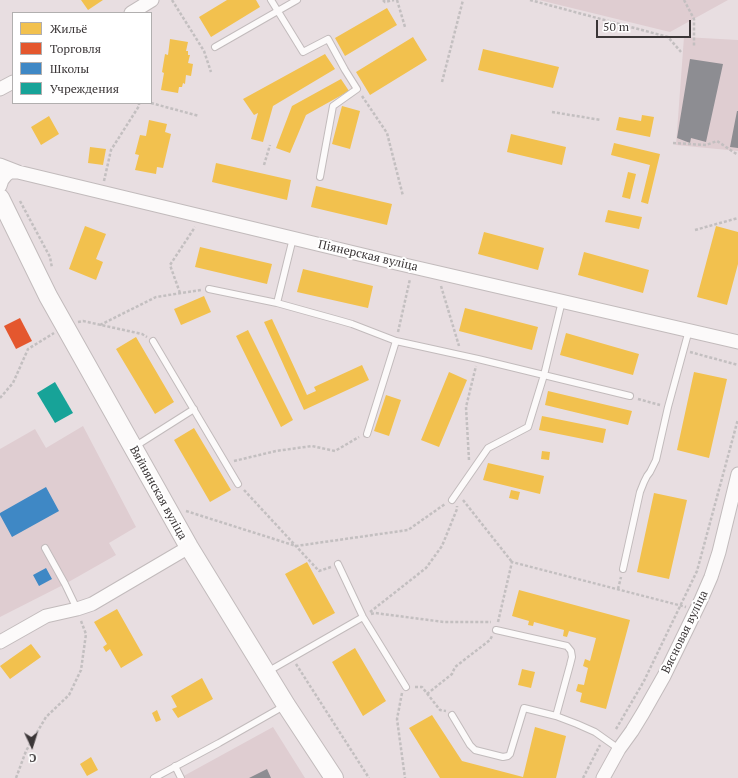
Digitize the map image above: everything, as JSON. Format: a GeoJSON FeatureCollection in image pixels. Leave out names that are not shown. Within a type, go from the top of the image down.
{"type":"FeatureCollection","features":[{"type":"Feature","properties":{"kind":"street"},"geometry":{"type":"LineString","coordinates":[[133,12],[152,0]]}},
{"type":"Feature","properties":{"kind":"street"},"geometry":{"type":"LineString","coordinates":[[0,89],[12,83]]}},
{"type":"Feature","properties":{"kind":"street","name":"Піянерская вуліца"},"geometry":{"type":"LineString","coordinates":[[0,165],[18,172],[293,238],[738,342]]}},
{"type":"Feature","properties":{"kind":"street"},"geometry":{"type":"LineString","coordinates":[[0,186],[6,175],[10,172],[18,172]]}},
{"type":"Feature","properties":{"kind":"street","name":"Вяйнянская вуліца"},"geometry":{"type":"LineString","coordinates":[[0,198],[48,296],[164,504],[266,673],[334,778]]}},
{"type":"Feature","properties":{"kind":"street","name":"Вясновая вуліца"},"geometry":{"type":"LineString","coordinates":[[603,778],[614,745],[632,731],[664,676],[697,610],[711,577],[719,552],[738,474]]}},
{"type":"Feature","properties":{"kind":"street"},"geometry":{"type":"LineString","coordinates":[[0,642],[46,616],[92,604],[189,547]]}},
{"type":"Feature","properties":{"kind":"lane"},"geometry":{"type":"LineString","coordinates":[[272,0],[303,52],[328,39],[357,89],[333,106],[320,177]]}},
{"type":"Feature","properties":{"kind":"lane"},"geometry":{"type":"LineString","coordinates":[[215,47],[297,0]]}},
{"type":"Feature","properties":{"kind":"lane"},"geometry":{"type":"LineString","coordinates":[[277,304],[293,238]]}},
{"type":"Feature","properties":{"kind":"lane"},"geometry":{"type":"LineString","coordinates":[[209,289],[277,304],[352,324],[396,341],[478,359],[630,396]]}},
{"type":"Feature","properties":{"kind":"lane"},"geometry":{"type":"LineString","coordinates":[[452,500],[488,448],[528,427],[544,375],[562,300]]}},
{"type":"Feature","properties":{"kind":"lane"},"geometry":{"type":"LineString","coordinates":[[623,569],[640,492],[656,460],[668,407],[689,330]]}},
{"type":"Feature","properties":{"kind":"lane"},"geometry":{"type":"LineString","coordinates":[[153,341],[238,484]]}},
{"type":"Feature","properties":{"kind":"lane"},"geometry":{"type":"LineString","coordinates":[[367,434],[396,341]]}},
{"type":"Feature","properties":{"kind":"lane"},"geometry":{"type":"LineString","coordinates":[[133,448],[194,409]]}},
{"type":"Feature","properties":{"kind":"lane"},"geometry":{"type":"LineString","coordinates":[[45,548],[77,609]]}},
{"type":"Feature","properties":{"kind":"lane"},"geometry":{"type":"LineString","coordinates":[[338,564],[363,617],[405,685]]}},
{"type":"Feature","properties":{"kind":"lane"},"geometry":{"type":"LineString","coordinates":[[266,673],[363,617]]}},
{"type":"Feature","properties":{"kind":"lane"},"geometry":{"type":"LineString","coordinates":[[496,630],[567,646],[571,651],[572,657],[556,716]]}},
{"type":"Feature","properties":{"kind":"lane"},"geometry":{"type":"LineString","coordinates":[[154,778],[286,705]]}},
{"type":"Feature","properties":{"kind":"lane"},"geometry":{"type":"LineString","coordinates":[[451,713],[470,745],[475,750],[503,757],[510,754],[524,708],[556,716],[577,724],[595,732],[614,745]]}},
{"type":"Feature","properties":{"kind":"lane"},"geometry":{"type":"LineString","coordinates":[[175,766],[181,778]]}},
{"type":"Feature","properties":{"kind":"path"},"geometry":{"type":"LineString","coordinates":[[172,0],[204,51],[211,72]]}},
{"type":"Feature","properties":{"kind":"path"},"geometry":{"type":"LineString","coordinates":[[383,0],[385,2],[394,0]]}},
{"type":"Feature","properties":{"kind":"path"},"geometry":{"type":"LineString","coordinates":[[397,0],[405,27]]}},
{"type":"Feature","properties":{"kind":"path"},"geometry":{"type":"LineString","coordinates":[[442,82],[463,0]]}},
{"type":"Feature","properties":{"kind":"path"},"geometry":{"type":"LineString","coordinates":[[530,0],[668,37],[681,52]]}},
{"type":"Feature","properties":{"kind":"path"},"geometry":{"type":"LineString","coordinates":[[684,0],[694,19],[694,47]]}},
{"type":"Feature","properties":{"kind":"path"},"geometry":{"type":"LineString","coordinates":[[357,89],[387,133],[403,196]]}},
{"type":"Feature","properties":{"kind":"path"},"geometry":{"type":"LineString","coordinates":[[152,103],[199,116]]}},
{"type":"Feature","properties":{"kind":"path"},"geometry":{"type":"LineString","coordinates":[[101,191],[111,150],[139,104]]}},
{"type":"Feature","properties":{"kind":"path"},"geometry":{"type":"LineString","coordinates":[[552,112],[601,120]]}},
{"type":"Feature","properties":{"kind":"path"},"geometry":{"type":"LineString","coordinates":[[673,143],[706,145],[717,141],[738,155]]}},
{"type":"Feature","properties":{"kind":"path"},"geometry":{"type":"LineString","coordinates":[[264,165],[270,145]]}},
{"type":"Feature","properties":{"kind":"path"},"geometry":{"type":"LineString","coordinates":[[180,293],[170,265],[202,215]]}},
{"type":"Feature","properties":{"kind":"path"},"geometry":{"type":"LineString","coordinates":[[694,230],[738,218]]}},
{"type":"Feature","properties":{"kind":"path"},"geometry":{"type":"LineString","coordinates":[[396,341],[413,266]]}},
{"type":"Feature","properties":{"kind":"path"},"geometry":{"type":"LineString","coordinates":[[437,272],[462,356]]}},
{"type":"Feature","properties":{"kind":"path"},"geometry":{"type":"LineString","coordinates":[[100,325],[156,297],[209,289]]}},
{"type":"Feature","properties":{"kind":"path"},"geometry":{"type":"LineString","coordinates":[[0,398],[13,383],[28,349],[65,326],[83,321],[142,334],[153,341]]}},
{"type":"Feature","properties":{"kind":"path"},"geometry":{"type":"LineString","coordinates":[[684,350],[738,364]]}},
{"type":"Feature","properties":{"kind":"path"},"geometry":{"type":"LineString","coordinates":[[470,474],[466,407],[478,359]]}},
{"type":"Feature","properties":{"kind":"path"},"geometry":{"type":"LineString","coordinates":[[630,396],[668,407]]}},
{"type":"Feature","properties":{"kind":"path"},"geometry":{"type":"LineString","coordinates":[[614,745],[697,571],[738,419]]}},
{"type":"Feature","properties":{"kind":"path"},"geometry":{"type":"LineString","coordinates":[[226,463],[276,451],[312,446],[335,451],[367,434]]}},
{"type":"Feature","properties":{"kind":"path"},"geometry":{"type":"LineString","coordinates":[[238,484],[319,571],[338,564]]}},
{"type":"Feature","properties":{"kind":"path"},"geometry":{"type":"LineString","coordinates":[[457,493],[512,562],[697,610]]}},
{"type":"Feature","properties":{"kind":"path"},"geometry":{"type":"LineString","coordinates":[[363,617],[426,568],[442,546],[457,509],[457,493]]}},
{"type":"Feature","properties":{"kind":"path"},"geometry":{"type":"LineString","coordinates":[[164,504],[296,546],[408,530],[452,500]]}},
{"type":"Feature","properties":{"kind":"path"},"geometry":{"type":"LineString","coordinates":[[427,694],[452,674],[455,667],[490,640],[496,630],[512,562]]}},
{"type":"Feature","properties":{"kind":"path"},"geometry":{"type":"LineString","coordinates":[[618,589],[623,569]]}},
{"type":"Feature","properties":{"kind":"path"},"geometry":{"type":"LineString","coordinates":[[16,778],[26,751],[46,717],[69,695],[81,670],[86,634],[77,609]]}},
{"type":"Feature","properties":{"kind":"path"},"geometry":{"type":"LineString","coordinates":[[363,617],[375,613],[444,622],[498,622]]}},
{"type":"Feature","properties":{"kind":"path"},"geometry":{"type":"LineString","coordinates":[[292,658],[369,778]]}},
{"type":"Feature","properties":{"kind":"path"},"geometry":{"type":"LineString","coordinates":[[405,778],[397,718],[405,685],[422,687],[440,710],[451,713]]}},
{"type":"Feature","properties":{"kind":"path"},"geometry":{"type":"LineString","coordinates":[[583,778],[603,738]]}},
{"type":"Feature","properties":{"kind":"shaded area"},"geometry":{"type":"Polygon","coordinates":[[[539,0],[728,0],[670,32],[539,0]]]}},
{"type":"Feature","properties":{"kind":"shaded area"},"geometry":{"type":"Polygon","coordinates":[[[684,37],[738,40],[738,151],[676,145],[684,37]]]}},
{"type":"Feature","properties":{"kind":"shaded area"},"geometry":{"type":"Polygon","coordinates":[[[83,426],[136,527],[109,543],[116,555],[65,584],[0,617],[0,449],[35,429],[46,448],[83,426]]]}},
{"type":"Feature","properties":{"kind":"shaded area"},"geometry":{"type":"Polygon","coordinates":[[[273,727],[305,778],[180,778],[273,727]]]}},
{"type":"Feature","properties":{"kind":"building: Жильё"},"geometry":{"type":"Polygon","coordinates":[[[81,0],[103,0],[88,10],[81,0]]]}},
{"type":"Feature","properties":{"kind":"building: Жильё"},"geometry":{"type":"Polygon","coordinates":[[[227,0],[256,0],[260,7],[211,37],[199,17],[227,0]]]}},
{"type":"Feature","properties":{"kind":"building: Жильё"},"geometry":{"type":"Polygon","coordinates":[[[387,8],[397,25],[345,56],[335,38],[387,8]]]}},
{"type":"Feature","properties":{"kind":"building: Жильё"},"geometry":{"type":"Polygon","coordinates":[[[413,37],[427,60],[370,95],[356,72],[413,37]]]}},
{"type":"Feature","properties":{"kind":"building: Жильё"},"geometry":{"type":"Polygon","coordinates":[[[170,39],[188,42],[186,51],[188,51],[188,55],[190,55],[188,63],[193,64],[191,76],[186,75],[185,84],[183,83],[182,87],[179,87],[178,93],[161,90],[165,54],[168,55],[170,39]]]}},
{"type":"Feature","properties":{"kind":"building: Жильё"},"geometry":{"type":"Polygon","coordinates":[[[483,49],[559,67],[553,88],[478,70],[483,49]]]}},
{"type":"Feature","properties":{"kind":"building: Жильё"},"geometry":{"type":"Polygon","coordinates":[[[325,54],[335,69],[273,106],[263,142],[251,139],[258,113],[254,115],[243,99],[325,54]]]}},
{"type":"Feature","properties":{"kind":"building: Жильё"},"geometry":{"type":"Polygon","coordinates":[[[341,79],[349,91],[306,115],[290,153],[276,148],[292,106],[341,79]]]}},
{"type":"Feature","properties":{"kind":"building: Жильё"},"geometry":{"type":"Polygon","coordinates":[[[342,106],[360,111],[350,149],[332,144],[342,106]]]}},
{"type":"Feature","properties":{"kind":"building: Жильё"},"geometry":{"type":"Polygon","coordinates":[[[642,115],[654,117],[650,137],[616,130],[619,117],[641,121],[642,115]]]}},
{"type":"Feature","properties":{"kind":"building: Жильё"},"geometry":{"type":"Polygon","coordinates":[[[49,116],[59,134],[41,145],[31,127],[49,116]]]}},
{"type":"Feature","properties":{"kind":"building: Жильё"},"geometry":{"type":"Polygon","coordinates":[[[149,120],[167,124],[165,132],[171,134],[163,168],[157,167],[156,174],[135,170],[139,155],[135,154],[140,135],[146,136],[149,120]]]}},
{"type":"Feature","properties":{"kind":"building: Жильё"},"geometry":{"type":"Polygon","coordinates":[[[511,134],[566,147],[562,165],[507,152],[511,134]]]}},
{"type":"Feature","properties":{"kind":"building: Жильё"},"geometry":{"type":"Polygon","coordinates":[[[614,143],[660,154],[648,204],[641,202],[650,165],[611,155],[614,143]]]}},
{"type":"Feature","properties":{"kind":"building: Жильё"},"geometry":{"type":"Polygon","coordinates":[[[90,147],[106,149],[103,165],[88,163],[90,147]]]}},
{"type":"Feature","properties":{"kind":"building: Жильё"},"geometry":{"type":"Polygon","coordinates":[[[216,163],[291,180],[287,200],[212,182],[216,163]]]}},
{"type":"Feature","properties":{"kind":"building: Жильё"},"geometry":{"type":"Polygon","coordinates":[[[628,172],[636,174],[630,199],[622,197],[628,172]]]}},
{"type":"Feature","properties":{"kind":"building: Жильё"},"geometry":{"type":"Polygon","coordinates":[[[316,186],[392,204],[387,225],[311,207],[316,186]]]}},
{"type":"Feature","properties":{"kind":"building: Жильё"},"geometry":{"type":"Polygon","coordinates":[[[608,210],[642,217],[639,229],[605,222],[608,210]]]}},
{"type":"Feature","properties":{"kind":"building: Жильё"},"geometry":{"type":"Polygon","coordinates":[[[85,226],[106,234],[96,259],[103,262],[96,280],[69,269],[85,226]]]}},
{"type":"Feature","properties":{"kind":"building: Жильё"},"geometry":{"type":"Polygon","coordinates":[[[716,226],[738,232],[738,264],[727,305],[697,297],[716,226]]]}},
{"type":"Feature","properties":{"kind":"building: Жильё"},"geometry":{"type":"Polygon","coordinates":[[[484,232],[544,248],[538,270],[478,254],[484,232]]]}},
{"type":"Feature","properties":{"kind":"building: Жильё"},"geometry":{"type":"Polygon","coordinates":[[[200,247],[272,264],[267,284],[195,267],[200,247]]]}},
{"type":"Feature","properties":{"kind":"building: Жильё"},"geometry":{"type":"Polygon","coordinates":[[[584,252],[649,270],[643,293],[578,275],[584,252]]]}},
{"type":"Feature","properties":{"kind":"building: Жильё"},"geometry":{"type":"Polygon","coordinates":[[[303,269],[373,286],[368,308],[297,292],[303,269]]]}},
{"type":"Feature","properties":{"kind":"building: Жильё"},"geometry":{"type":"Polygon","coordinates":[[[204,296],[211,312],[181,325],[174,309],[204,296]]]}},
{"type":"Feature","properties":{"kind":"building: Жильё"},"geometry":{"type":"Polygon","coordinates":[[[465,308],[538,327],[532,350],[459,331],[465,308]]]}},
{"type":"Feature","properties":{"kind":"building: Жильё"},"geometry":{"type":"Polygon","coordinates":[[[272,319],[307,395],[316,391],[314,387],[362,365],[369,380],[304,410],[264,322],[272,319]]]}},
{"type":"Feature","properties":{"kind":"building: Жильё"},"geometry":{"type":"Polygon","coordinates":[[[248,330],[293,420],[281,427],[236,336],[248,330]]]}},
{"type":"Feature","properties":{"kind":"building: Жильё"},"geometry":{"type":"Polygon","coordinates":[[[566,333],[639,354],[633,375],[560,355],[566,333]]]}},
{"type":"Feature","properties":{"kind":"building: Жильё"},"geometry":{"type":"Polygon","coordinates":[[[136,337],[174,402],[155,414],[116,349],[136,337]]]}},
{"type":"Feature","properties":{"kind":"building: Жильё"},"geometry":{"type":"Polygon","coordinates":[[[449,372],[467,380],[439,447],[421,440],[449,372]]]}},
{"type":"Feature","properties":{"kind":"building: Жильё"},"geometry":{"type":"Polygon","coordinates":[[[694,372],[727,379],[709,458],[677,450],[694,372]]]}},
{"type":"Feature","properties":{"kind":"building: Жильё"},"geometry":{"type":"Polygon","coordinates":[[[548,391],[632,411],[628,425],[545,405],[548,391]]]}},
{"type":"Feature","properties":{"kind":"building: Жильё"},"geometry":{"type":"Polygon","coordinates":[[[386,395],[401,400],[389,436],[374,431],[386,395]]]}},
{"type":"Feature","properties":{"kind":"building: Жильё"},"geometry":{"type":"Polygon","coordinates":[[[542,416],[606,429],[603,443],[539,430],[542,416]]]}},
{"type":"Feature","properties":{"kind":"building: Жильё"},"geometry":{"type":"Polygon","coordinates":[[[194,428],[231,490],[210,502],[174,440],[194,428]]]}},
{"type":"Feature","properties":{"kind":"building: Жильё"},"geometry":{"type":"Polygon","coordinates":[[[542,451],[550,452],[549,460],[541,459],[542,451]]]}},
{"type":"Feature","properties":{"kind":"building: Жильё"},"geometry":{"type":"Polygon","coordinates":[[[488,463],[544,476],[540,494],[483,480],[488,463]]]}},
{"type":"Feature","properties":{"kind":"building: Жильё"},"geometry":{"type":"Polygon","coordinates":[[[511,490],[520,492],[518,500],[509,498],[511,490]]]}},
{"type":"Feature","properties":{"kind":"building: Жильё"},"geometry":{"type":"Polygon","coordinates":[[[654,493],[687,500],[669,579],[637,572],[654,493]]]}},
{"type":"Feature","properties":{"kind":"building: Жильё"},"geometry":{"type":"Polygon","coordinates":[[[307,562],[335,613],[313,625],[285,574],[307,562]]]}},
{"type":"Feature","properties":{"kind":"building: Жильё"},"geometry":{"type":"Polygon","coordinates":[[[519,590],[630,620],[606,709],[580,702],[582,693],[576,691],[578,684],[584,685],[588,668],[583,666],[585,659],[590,661],[596,638],[569,631],[567,637],[563,636],[564,630],[534,622],[533,626],[528,625],[529,621],[512,616],[519,590]]]}},
{"type":"Feature","properties":{"kind":"building: Жильё"},"geometry":{"type":"Polygon","coordinates":[[[117,609],[143,655],[121,668],[110,649],[106,652],[103,647],[107,644],[94,622],[117,609]]]}},
{"type":"Feature","properties":{"kind":"building: Жильё"},"geometry":{"type":"Polygon","coordinates":[[[31,644],[41,657],[10,679],[0,666],[31,644]]]}},
{"type":"Feature","properties":{"kind":"building: Жильё"},"geometry":{"type":"Polygon","coordinates":[[[355,648],[386,701],[363,716],[332,662],[355,648]]]}},
{"type":"Feature","properties":{"kind":"building: Жильё"},"geometry":{"type":"Polygon","coordinates":[[[522,669],[535,672],[531,688],[518,685],[522,669]]]}},
{"type":"Feature","properties":{"kind":"building: Жильё"},"geometry":{"type":"Polygon","coordinates":[[[202,678],[213,699],[178,718],[172,709],[177,707],[171,696],[202,678]]]}},
{"type":"Feature","properties":{"kind":"building: Жильё"},"geometry":{"type":"Polygon","coordinates":[[[157,710],[161,720],[156,722],[152,713],[157,710]]]}},
{"type":"Feature","properties":{"kind":"building: Жильё"},"geometry":{"type":"Polygon","coordinates":[[[432,715],[462,761],[523,777],[535,727],[566,736],[556,778],[440,778],[409,728],[432,715]]]}},
{"type":"Feature","properties":{"kind":"building: Жильё"},"geometry":{"type":"Polygon","coordinates":[[[91,757],[98,770],[87,776],[80,764],[91,757]]]}},
{"type":"Feature","properties":{"kind":"building: Торговля"},"geometry":{"type":"Polygon","coordinates":[[[20,318],[32,341],[16,349],[4,326],[20,318]]]}},
{"type":"Feature","properties":{"kind":"building: Школы"},"geometry":{"type":"Polygon","coordinates":[[[46,487],[59,511],[12,537],[0,513],[46,487]]]}},
{"type":"Feature","properties":{"kind":"building: Школы"},"geometry":{"type":"Polygon","coordinates":[[[46,568],[52,579],[39,586],[33,575],[46,568]]]}},
{"type":"Feature","properties":{"kind":"building: Учреждения"},"geometry":{"type":"Polygon","coordinates":[[[55,382],[73,413],[55,423],[37,393],[55,382]]]}},
{"type":"Feature","properties":{"kind":"building: Промзона"},"geometry":{"type":"Polygon","coordinates":[[[690,59],[723,64],[706,142],[691,138],[690,143],[677,138],[690,59]]]}},
{"type":"Feature","properties":{"kind":"building: Промзона"},"geometry":{"type":"Polygon","coordinates":[[[738,111],[738,148],[730,147],[738,111]]]}},
{"type":"Feature","properties":{"kind":"building: Промзона"},"geometry":{"type":"Polygon","coordinates":[[[267,769],[271,778],[249,778],[267,769]]]}}]}
